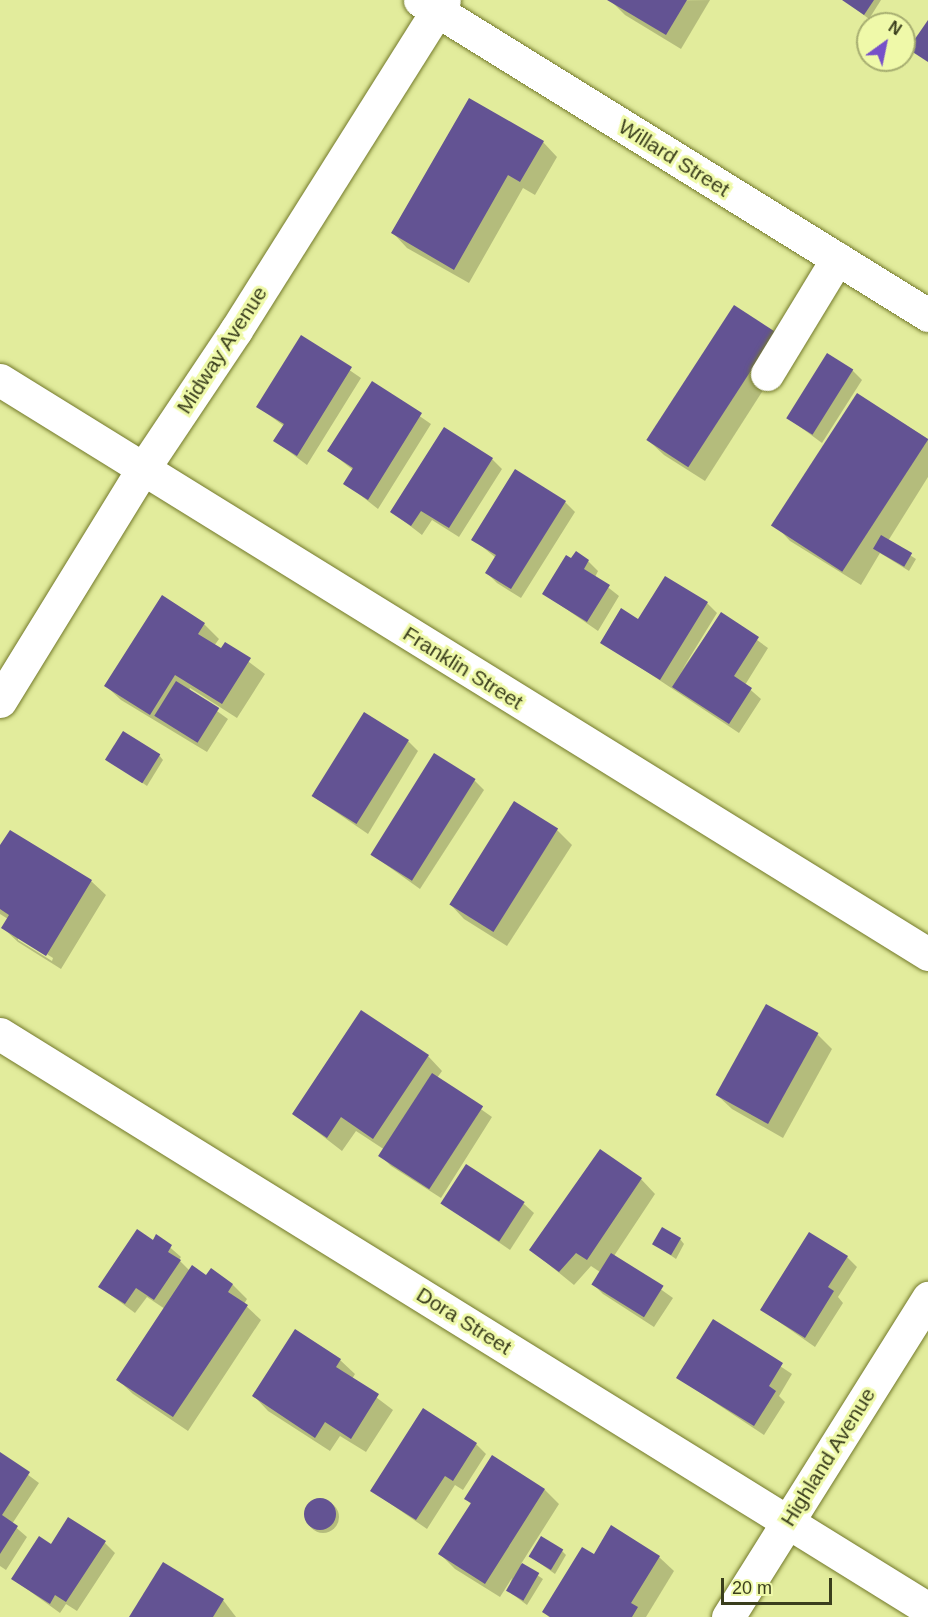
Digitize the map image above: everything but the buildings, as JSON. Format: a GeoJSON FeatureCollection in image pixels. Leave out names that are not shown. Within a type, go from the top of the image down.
{"type":"FeatureCollection","features":[{"type":"Feature","properties":{"kind":"street","name":"Willard Street"},"geometry":{"type":"LineString","coordinates":[[434,4],[928,315]]}},
{"type":"Feature","properties":{"kind":"street","name":"Midway Avenue"},"geometry":{"type":"LineString","coordinates":[[0,701],[143,469],[236,330],[434,4]]}},
{"type":"Feature","properties":{"kind":"street"},"geometry":{"type":"LineString","coordinates":[[767,374],[837,259]]}},
{"type":"Feature","properties":{"kind":"street","name":"Franklin Street"},"geometry":{"type":"LineString","coordinates":[[0,380],[928,954]]}},
{"type":"Feature","properties":{"kind":"street","name":"Dora Street"},"geometry":{"type":"LineString","coordinates":[[0,1034],[928,1609]]}},
{"type":"Feature","properties":{"kind":"street","name":"Highland Avenue"},"geometry":{"type":"LineString","coordinates":[[728,1617],[928,1298]]}}]}
